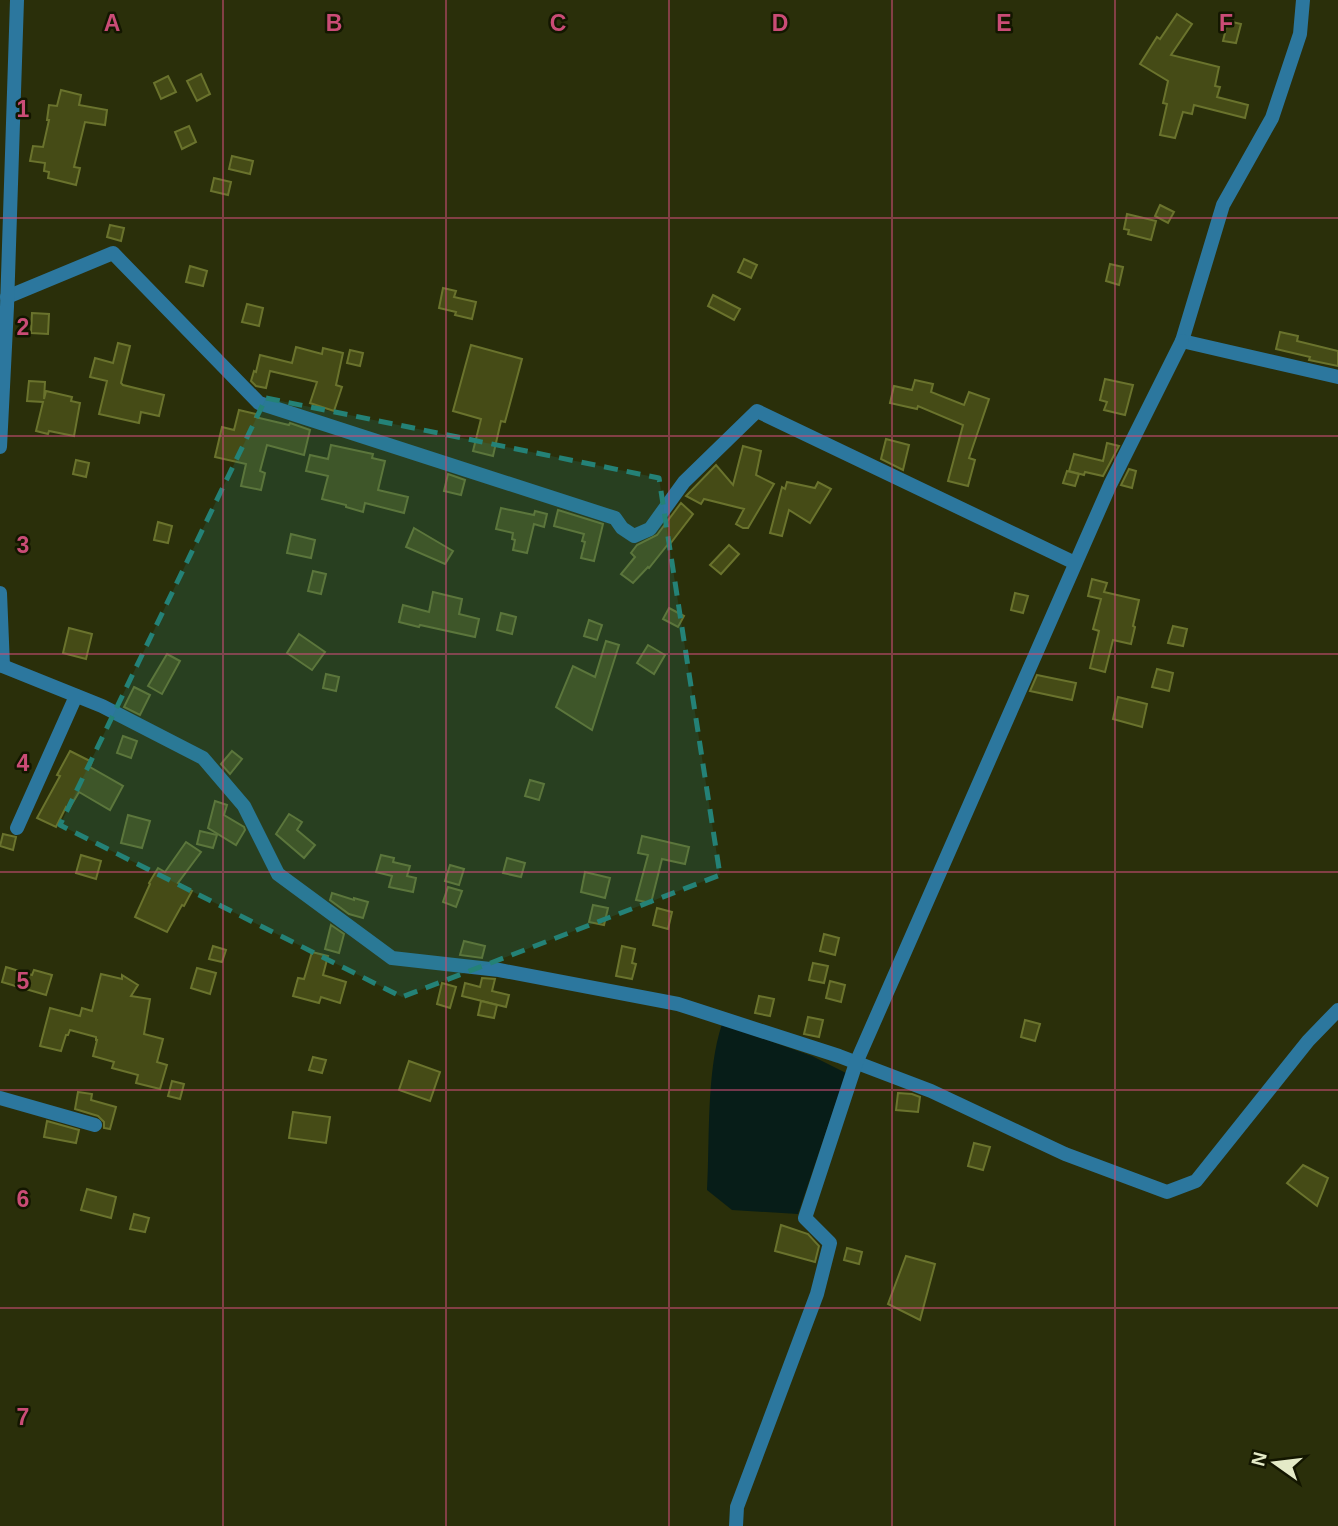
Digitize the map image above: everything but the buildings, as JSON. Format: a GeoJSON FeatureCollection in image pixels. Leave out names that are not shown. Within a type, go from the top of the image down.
{"type":"FeatureCollection","features":[{"type":"Feature","properties":{"kind":"street"},"geometry":{"type":"LineString","coordinates":[[0,447],[17,0]]}},
{"type":"Feature","properties":{"kind":"street"},"geometry":{"type":"LineString","coordinates":[[736,1526],[737,1507],[817,1294],[830,1243],[804,1218],[856,1063],[1110,485],[1182,341],[1223,205],[1272,118],[1300,34],[1303,0]]}},
{"type":"Feature","properties":{"kind":"street"},"geometry":{"type":"LineString","coordinates":[[7,297],[113,253],[259,403],[615,518],[622,528],[634,536],[650,529],[684,482],[757,411],[1076,564]]}},
{"type":"Feature","properties":{"kind":"street"},"geometry":{"type":"LineString","coordinates":[[1182,341],[1338,377]]}},
{"type":"Feature","properties":{"kind":"street"},"geometry":{"type":"LineString","coordinates":[[0,593],[1,665],[102,706],[203,758],[244,806],[278,874],[392,958],[499,970],[678,1004],[931,1091],[1065,1154],[1167,1192],[1196,1181],[1308,1041],[1338,1010]]}},
{"type":"Feature","properties":{"kind":"street"},"geometry":{"type":"LineString","coordinates":[[17,828],[76,696]]}},
{"type":"Feature","properties":{"kind":"street"},"geometry":{"type":"LineString","coordinates":[[0,1098],[95,1125]]}},
{"type":"Feature","properties":{"kind":"highlighted area"},"geometry":{"type":"Polygon","coordinates":[[[266,398],[659,478],[720,875],[402,997],[60,825],[266,398]]]}},
{"type":"Feature","properties":{"kind":"water"},"geometry":{"type":"Polygon","coordinates":[[[722,1024],[812,1056],[846,1073],[798,1214],[732,1210],[707,1190],[711,1084],[722,1024]]]}}]}
